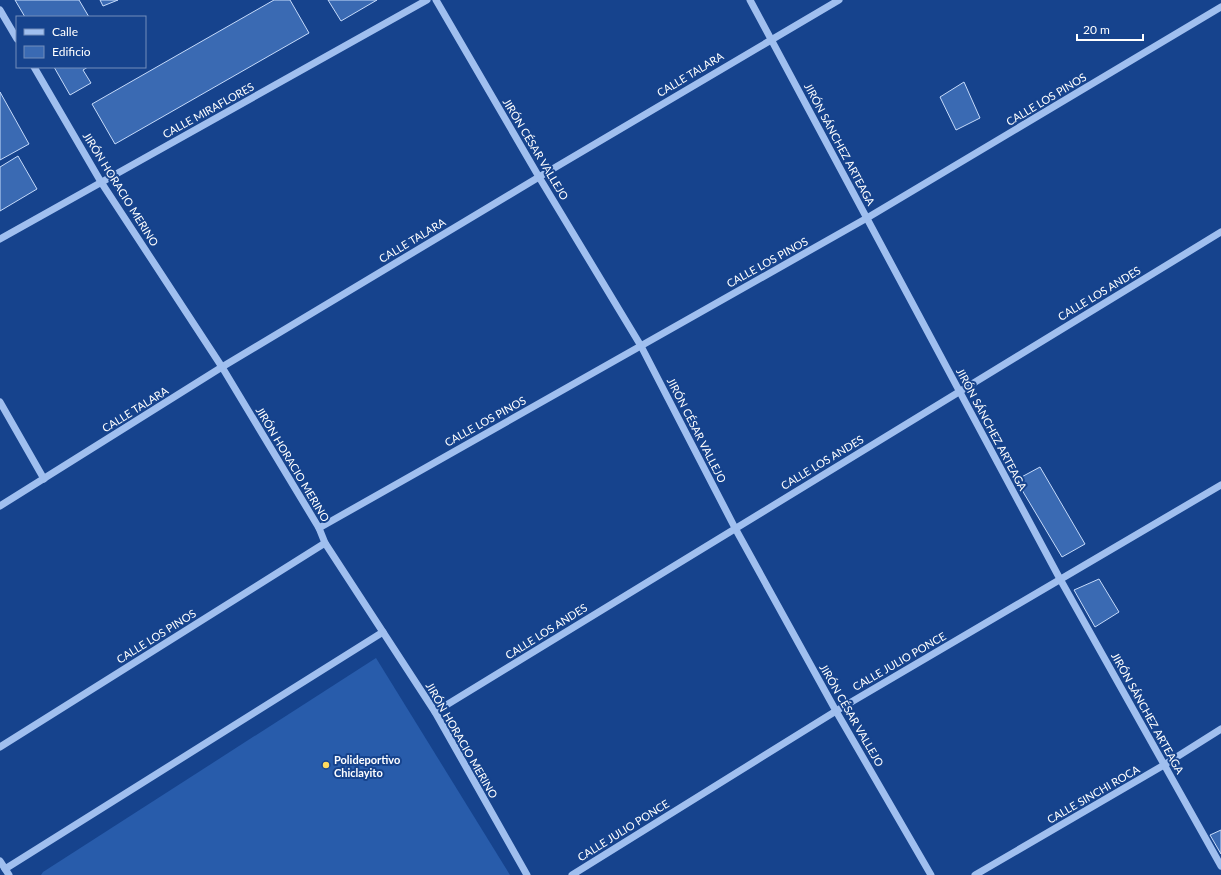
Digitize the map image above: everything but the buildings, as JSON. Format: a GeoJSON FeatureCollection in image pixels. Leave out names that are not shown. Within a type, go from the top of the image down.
{"type":"FeatureCollection","features":[{"type":"Feature","properties":{"kind":"street","name":"CALLE MIRAFLORES"},"geometry":{"type":"LineString","coordinates":[[0,239],[427,0]]}},
{"type":"Feature","properties":{"kind":"street","name":"JIRÓN CÉSAR VALLEJO"},"geometry":{"type":"LineString","coordinates":[[436,0],[539,177],[641,346],[735,528],[836,711],[931,875]]}},
{"type":"Feature","properties":{"kind":"street","name":"JIRÓN SÁNCHEZ ARTEAGA"},"geometry":{"type":"LineString","coordinates":[[750,0],[1060,579],[1221,866]]}},
{"type":"Feature","properties":{"kind":"street","name":"CALLE TALARA"},"geometry":{"type":"LineString","coordinates":[[0,506],[222,367],[539,177],[839,0]]}},
{"type":"Feature","properties":{"kind":"street","name":"CALLE LOS PINOS"},"geometry":{"type":"LineString","coordinates":[[319,528],[867,218],[1221,7]]}},
{"type":"Feature","properties":{"kind":"street"},"geometry":{"type":"LineString","coordinates":[[0,10],[16,37]]}},
{"type":"Feature","properties":{"kind":"street","name":"JIRÓN HORACIO MERINO"},"geometry":{"type":"LineString","coordinates":[[35,68],[102,182],[222,367],[319,528],[324,543],[435,712],[527,875]]}},
{"type":"Feature","properties":{"kind":"street","name":"CALLE LOS ANDES"},"geometry":{"type":"LineString","coordinates":[[435,712],[1221,232]]}},
{"type":"Feature","properties":{"kind":"street"},"geometry":{"type":"LineString","coordinates":[[0,402],[44,479]]}},
{"type":"Feature","properties":{"kind":"street","name":"CALLE JULIO PONCE"},"geometry":{"type":"LineString","coordinates":[[572,875],[836,711],[1221,485]]}},
{"type":"Feature","properties":{"kind":"street","name":"CALLE LOS PINOS"},"geometry":{"type":"LineString","coordinates":[[0,747],[324,543]]}},
{"type":"Feature","properties":{"kind":"street"},"geometry":{"type":"LineString","coordinates":[[0,861],[7,872],[383,632]]}},
{"type":"Feature","properties":{"kind":"street","name":"CALLE SINCHI ROCA"},"geometry":{"type":"LineString","coordinates":[[975,875],[1164,765],[1221,729]]}},
{"type":"Feature","properties":{"kind":"shaded area","name":"Polideportivo Chiclayito"},"geometry":{"type":"Polygon","coordinates":[[[376,658],[510,875],[41,875],[43,872],[376,658]]]}},
{"type":"Feature","properties":{"kind":"place","name":"Polideportivo Chiclayito"},"geometry":{"type":"Point","coordinates":[326,765]}}]}
